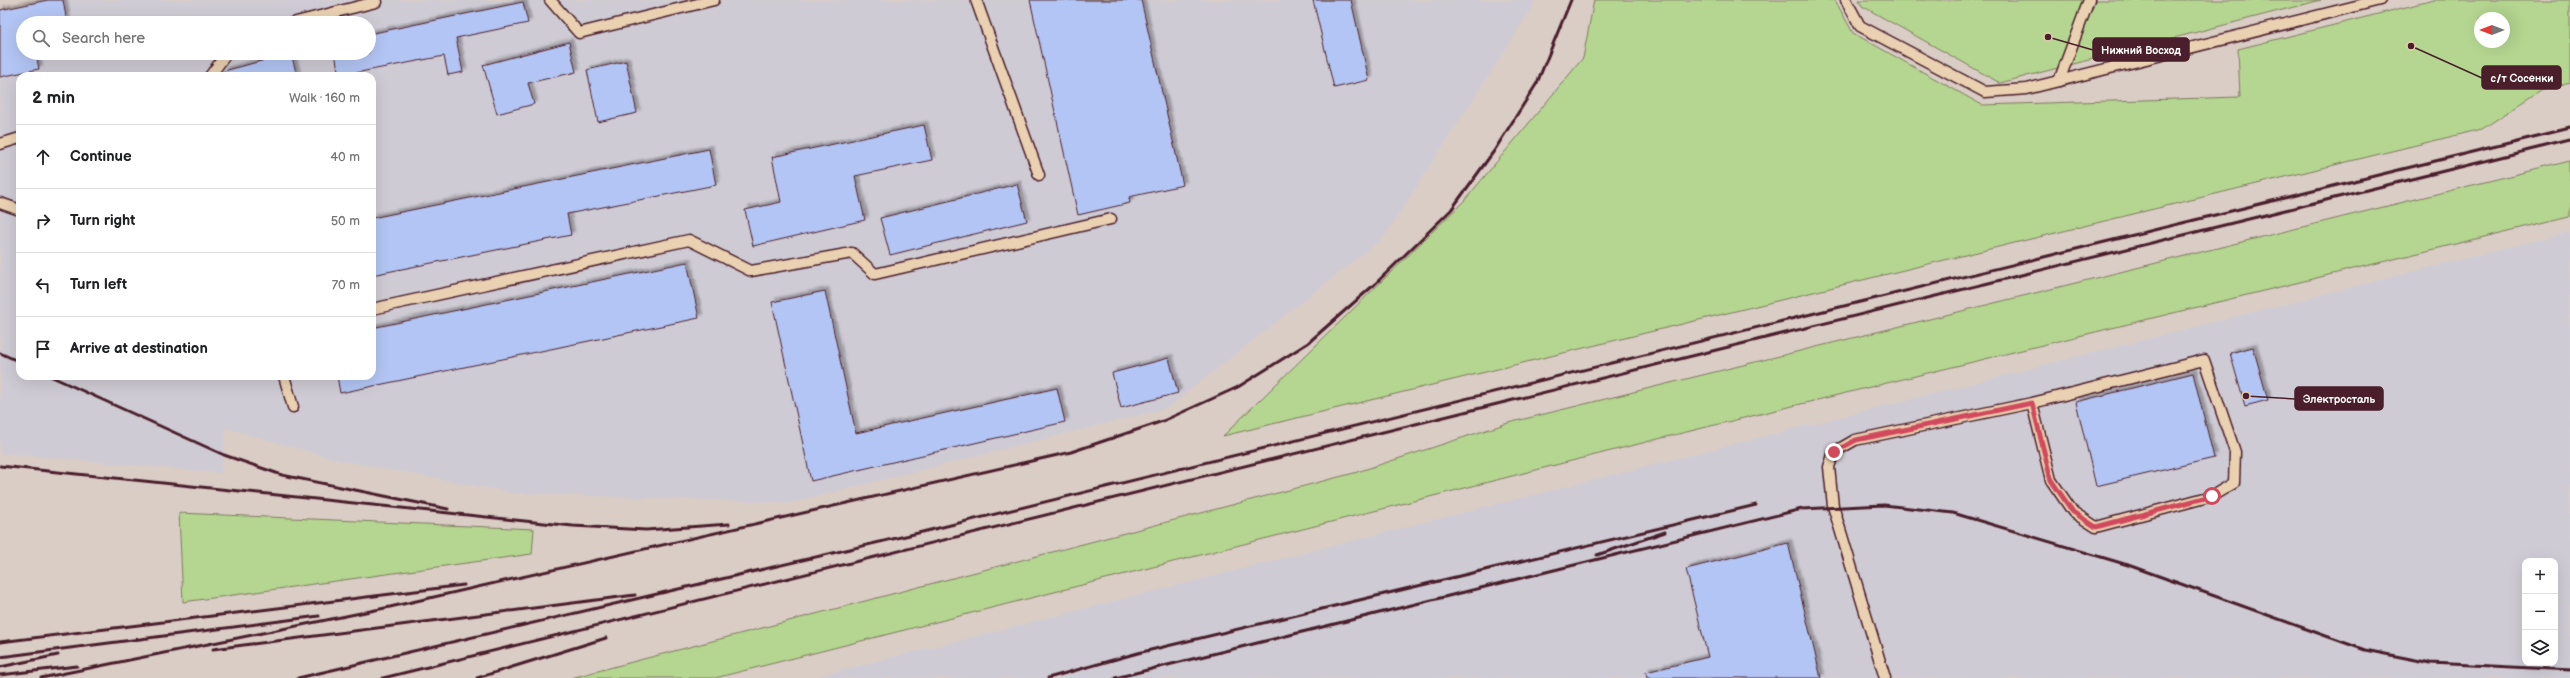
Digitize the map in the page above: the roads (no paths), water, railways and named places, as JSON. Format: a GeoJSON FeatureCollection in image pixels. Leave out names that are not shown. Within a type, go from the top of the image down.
{"type":"FeatureCollection","features":[{"type":"Feature","properties":{"kind":"lane"},"geometry":{"type":"LineString","coordinates":[[550,0],[579,33],[714,0]]}},
{"type":"Feature","properties":{"kind":"lane"},"geometry":{"type":"LineString","coordinates":[[976,0],[1039,175]]}},
{"type":"Feature","properties":{"kind":"lane"},"geometry":{"type":"LineString","coordinates":[[1846,0],[1860,26],[1984,92],[2027,90],[2380,0]]}},
{"type":"Feature","properties":{"kind":"lane"},"geometry":{"type":"LineString","coordinates":[[2059,81],[2089,0]]}},
{"type":"Feature","properties":{"kind":"lane"},"geometry":{"type":"LineString","coordinates":[[320,16],[376,2]]}},
{"type":"Feature","properties":{"kind":"lane"},"geometry":{"type":"LineString","coordinates":[[213,72],[222,60]]}},
{"type":"Feature","properties":{"kind":"lane"},"geometry":{"type":"LineString","coordinates":[[0,144],[16,139]]}},
{"type":"Feature","properties":{"kind":"lane"},"geometry":{"type":"LineString","coordinates":[[0,203],[16,209]]}},
{"type":"Feature","properties":{"kind":"lane"},"geometry":{"type":"LineString","coordinates":[[376,309],[689,240],[750,271],[852,252],[875,274],[1111,219]]}},
{"type":"Feature","properties":{"kind":"lane"},"geometry":{"type":"LineString","coordinates":[[1885,678],[1833,506],[1829,467],[1834,452],[1856,440],[2032,403],[2204,360],[2235,452],[2234,483],[2212,496],[2096,527],[2073,512],[2051,480],[2032,403]]}},
{"type":"Feature","properties":{"kind":"lane"},"geometry":{"type":"LineString","coordinates":[[285,380],[293,407]]}},
{"type":"Feature","properties":{"kind":"railway"},"geometry":{"type":"LineString","coordinates":[[41,678],[390,607],[1071,452],[1163,421],[1238,387],[1308,343],[1375,284],[1451,210],[1494,151],[1537,83],[1571,0]]}},
{"type":"Feature","properties":{"kind":"railway"},"geometry":{"type":"LineString","coordinates":[[298,678],[914,534],[2570,128]]}},
{"type":"Feature","properties":{"kind":"railway"},"geometry":{"type":"LineString","coordinates":[[383,678],[2570,140]]}},
{"type":"Feature","properties":{"kind":"railway"},"geometry":{"type":"LineString","coordinates":[[0,353],[16,360]]}},
{"type":"Feature","properties":{"kind":"railway"},"geometry":{"type":"LineString","coordinates":[[59,380],[224,455],[282,475],[448,509]]}},
{"type":"Feature","properties":{"kind":"railway"},"geometry":{"type":"LineString","coordinates":[[0,466],[573,526],[646,530],[729,524]]}},
{"type":"Feature","properties":{"kind":"railway"},"geometry":{"type":"LineString","coordinates":[[1048,678],[1138,653],[1756,505]]}},
{"type":"Feature","properties":{"kind":"railway"},"geometry":{"type":"LineString","coordinates":[[1115,678],[1802,509],[1884,505],[1953,513],[2128,565],[2365,650],[2431,663],[2570,670]]}},
{"type":"Feature","properties":{"kind":"railway"},"geometry":{"type":"LineString","coordinates":[[1597,555],[1665,532]]}},
{"type":"Feature","properties":{"kind":"railway"},"geometry":{"type":"LineString","coordinates":[[0,642],[464,585]]}},
{"type":"Feature","properties":{"kind":"railway"},"geometry":{"type":"LineString","coordinates":[[213,649],[635,595]]}},
{"type":"Feature","properties":{"kind":"railway"},"geometry":{"type":"LineString","coordinates":[[0,657],[319,616]]}},
{"type":"Feature","properties":{"kind":"railway"},"geometry":{"type":"LineString","coordinates":[[477,678],[606,638]]}},
{"type":"Feature","properties":{"kind":"railway"},"geometry":{"type":"LineString","coordinates":[[0,667],[58,655]]}},
{"type":"Feature","properties":{"kind":"railway"},"geometry":{"type":"LineString","coordinates":[[0,675],[77,666]]}},
{"type":"Feature","properties":{"kind":"place","name":"Нижний Восход"},"geometry":{"type":"Point","coordinates":[2048,37]}},
{"type":"Feature","properties":{"kind":"place","name":"с/т Сосенки"},"geometry":{"type":"Point","coordinates":[2411,46]}},
{"type":"Feature","properties":{"kind":"place","name":"Электросталь"},"geometry":{"type":"Point","coordinates":[2246,396]}}]}
